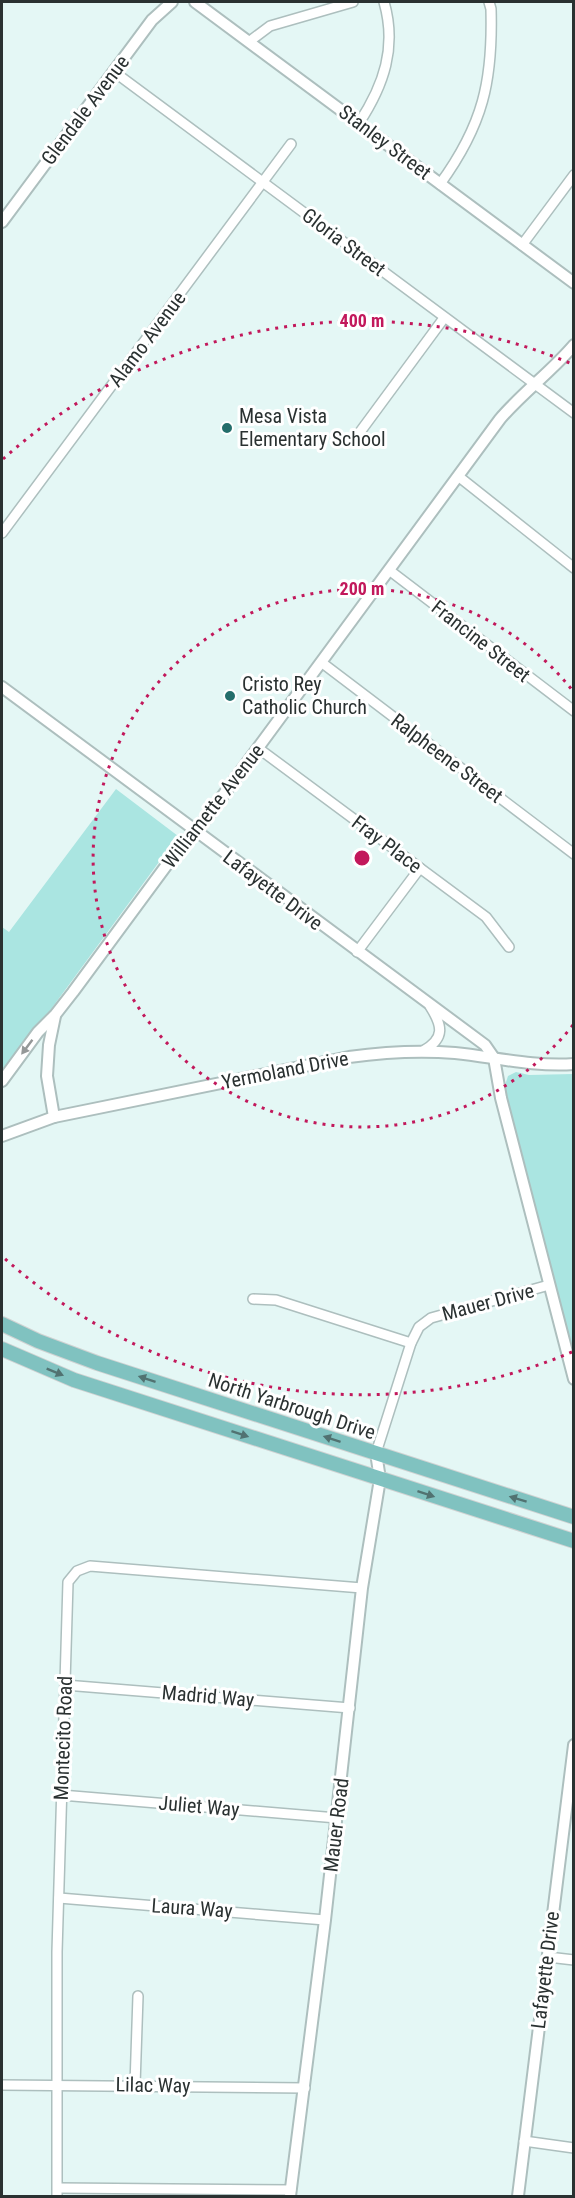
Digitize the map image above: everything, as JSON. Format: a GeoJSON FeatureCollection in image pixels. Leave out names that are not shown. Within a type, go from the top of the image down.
{"type":"FeatureCollection","features":[{"type":"Feature","properties":{"kind":"main road","name":"North Yarbrough Drive"},"geometry":{"type":"LineString","coordinates":[[2,1327],[97,1363],[573,1517]]}},
{"type":"Feature","properties":{"kind":"main road"},"geometry":{"type":"LineString","coordinates":[[2,1349],[74,1380],[573,1541]]}},
{"type":"Feature","properties":{"kind":"street","name":"Glendale Avenue"},"geometry":{"type":"LineString","coordinates":[[2,222],[152,20],[172,2]]}},
{"type":"Feature","properties":{"kind":"street","name":"Stanley Street"},"geometry":{"type":"LineString","coordinates":[[195,2],[573,283]]}},
{"type":"Feature","properties":{"kind":"street"},"geometry":{"type":"LineString","coordinates":[[250,41],[270,26],[353,2]]}},
{"type":"Feature","properties":{"kind":"street"},"geometry":{"type":"LineString","coordinates":[[359,123],[373,102],[387,65],[390,28],[384,2]]}},
{"type":"Feature","properties":{"kind":"street"},"geometry":{"type":"LineString","coordinates":[[441,184],[462,152],[480,114],[491,58],[489,2]]}},
{"type":"Feature","properties":{"kind":"street","name":"Gloria Street"},"geometry":{"type":"LineString","coordinates":[[113,71],[573,413]]}},
{"type":"Feature","properties":{"kind":"street","name":"Alamo Avenue"},"geometry":{"type":"LineString","coordinates":[[2,533],[291,144]]}},
{"type":"Feature","properties":{"kind":"street"},"geometry":{"type":"LineString","coordinates":[[522,244],[573,175]]}},
{"type":"Feature","properties":{"kind":"street"},"geometry":{"type":"LineString","coordinates":[[360,432],[444,318]]}},
{"type":"Feature","properties":{"kind":"street","name":"Williamette Avenue"},"geometry":{"type":"LineString","coordinates":[[2,1081],[38,1032],[55,1015],[177,851],[196,832],[500,419],[521,395],[536,384],[573,345]]}},
{"type":"Feature","properties":{"kind":"street"},"geometry":{"type":"LineString","coordinates":[[458,476],[573,568]]}},
{"type":"Feature","properties":{"kind":"street","name":"Francine Street"},"geometry":{"type":"LineString","coordinates":[[389,570],[573,711]]}},
{"type":"Feature","properties":{"kind":"street","name":"Ralpheene Street"},"geometry":{"type":"LineString","coordinates":[[321,663],[573,854]]}},
{"type":"Feature","properties":{"kind":"street","name":"Lafayette Drive"},"geometry":{"type":"LineString","coordinates":[[2,687],[485,1045],[494,1058]]}},
{"type":"Feature","properties":{"kind":"street","name":"Fray Place"},"geometry":{"type":"LineString","coordinates":[[258,748],[486,917],[509,947]]}},
{"type":"Feature","properties":{"kind":"street"},"geometry":{"type":"LineString","coordinates":[[357,952],[420,868]]}},
{"type":"Feature","properties":{"kind":"street"},"geometry":{"type":"LineString","coordinates":[[423,1051],[432,1046],[438,1038],[440,1029],[440,1023],[430,1006]]}},
{"type":"Feature","properties":{"kind":"street","name":"Williamette Avenue"},"geometry":{"type":"LineString","coordinates":[[54,1117],[47,1076],[49,1045],[55,1015]]}},
{"type":"Feature","properties":{"kind":"street","name":"Yermoland Drive"},"geometry":{"type":"LineString","coordinates":[[2,1136],[54,1117],[383,1052],[423,1051],[542,1065],[573,1064]]}},
{"type":"Feature","properties":{"kind":"street"},"geometry":{"type":"LineString","coordinates":[[494,1058],[501,1098],[573,1378]]}},
{"type":"Feature","properties":{"kind":"street","name":"Mauer Drive"},"geometry":{"type":"LineString","coordinates":[[376,1453],[411,1343],[419,1328],[431,1318],[549,1285]]}},
{"type":"Feature","properties":{"kind":"street"},"geometry":{"type":"LineString","coordinates":[[253,1299],[276,1300],[411,1343]]}},
{"type":"Feature","properties":{"kind":"street","name":"Mauer Road"},"geometry":{"type":"LineString","coordinates":[[291,2193],[350,1708],[362,1588],[380,1479],[376,1453]]}},
{"type":"Feature","properties":{"kind":"street","name":"Montecito Road"},"geometry":{"type":"LineString","coordinates":[[57,2192],[56,2085],[61,1795],[67,1587],[73,1574],[90,1566],[362,1588]]}},
{"type":"Feature","properties":{"kind":"street","name":"Madrid Way"},"geometry":{"type":"LineString","coordinates":[[65,1685],[350,1708]]}},
{"type":"Feature","properties":{"kind":"street","name":"Lafayette Drive"},"geometry":{"type":"LineString","coordinates":[[518,2196],[573,1745]]}},
{"type":"Feature","properties":{"kind":"street","name":"Juliet Way"},"geometry":{"type":"LineString","coordinates":[[61,1795],[337,1818]]}},
{"type":"Feature","properties":{"kind":"street","name":"Laura Way"},"geometry":{"type":"LineString","coordinates":[[59,1898],[325,1920]]}},
{"type":"Feature","properties":{"kind":"street"},"geometry":{"type":"LineString","coordinates":[[548,1957],[573,1960]]}},
{"type":"Feature","properties":{"kind":"street"},"geometry":{"type":"LineString","coordinates":[[135,2085],[138,1996]]}},
{"type":"Feature","properties":{"kind":"street","name":"Lilac Way"},"geometry":{"type":"LineString","coordinates":[[2,2085],[305,2088]]}},
{"type":"Feature","properties":{"kind":"street"},"geometry":{"type":"LineString","coordinates":[[524,2141],[573,2148]]}},
{"type":"Feature","properties":{"kind":"street"},"geometry":{"type":"LineString","coordinates":[[57,2192],[291,2193]]}},
{"type":"Feature","properties":{"kind":"shaded area"},"geometry":{"type":"Polygon","coordinates":[[[116,789],[178,836],[2,1076],[2,927],[9,932],[116,789]]]}},
{"type":"Feature","properties":{"kind":"shaded area"},"geometry":{"type":"Polygon","coordinates":[[[516,1072],[529,1075],[573,1074],[573,1355],[504,1088],[508,1076],[516,1072]]]}},
{"type":"Feature","properties":{"kind":"place","name":"Mesa Vista Elementary School"},"geometry":{"type":"Point","coordinates":[227,428]}},
{"type":"Feature","properties":{"kind":"place","name":"Cristo Rey Catholic Church"},"geometry":{"type":"Point","coordinates":[230,696]}}]}
